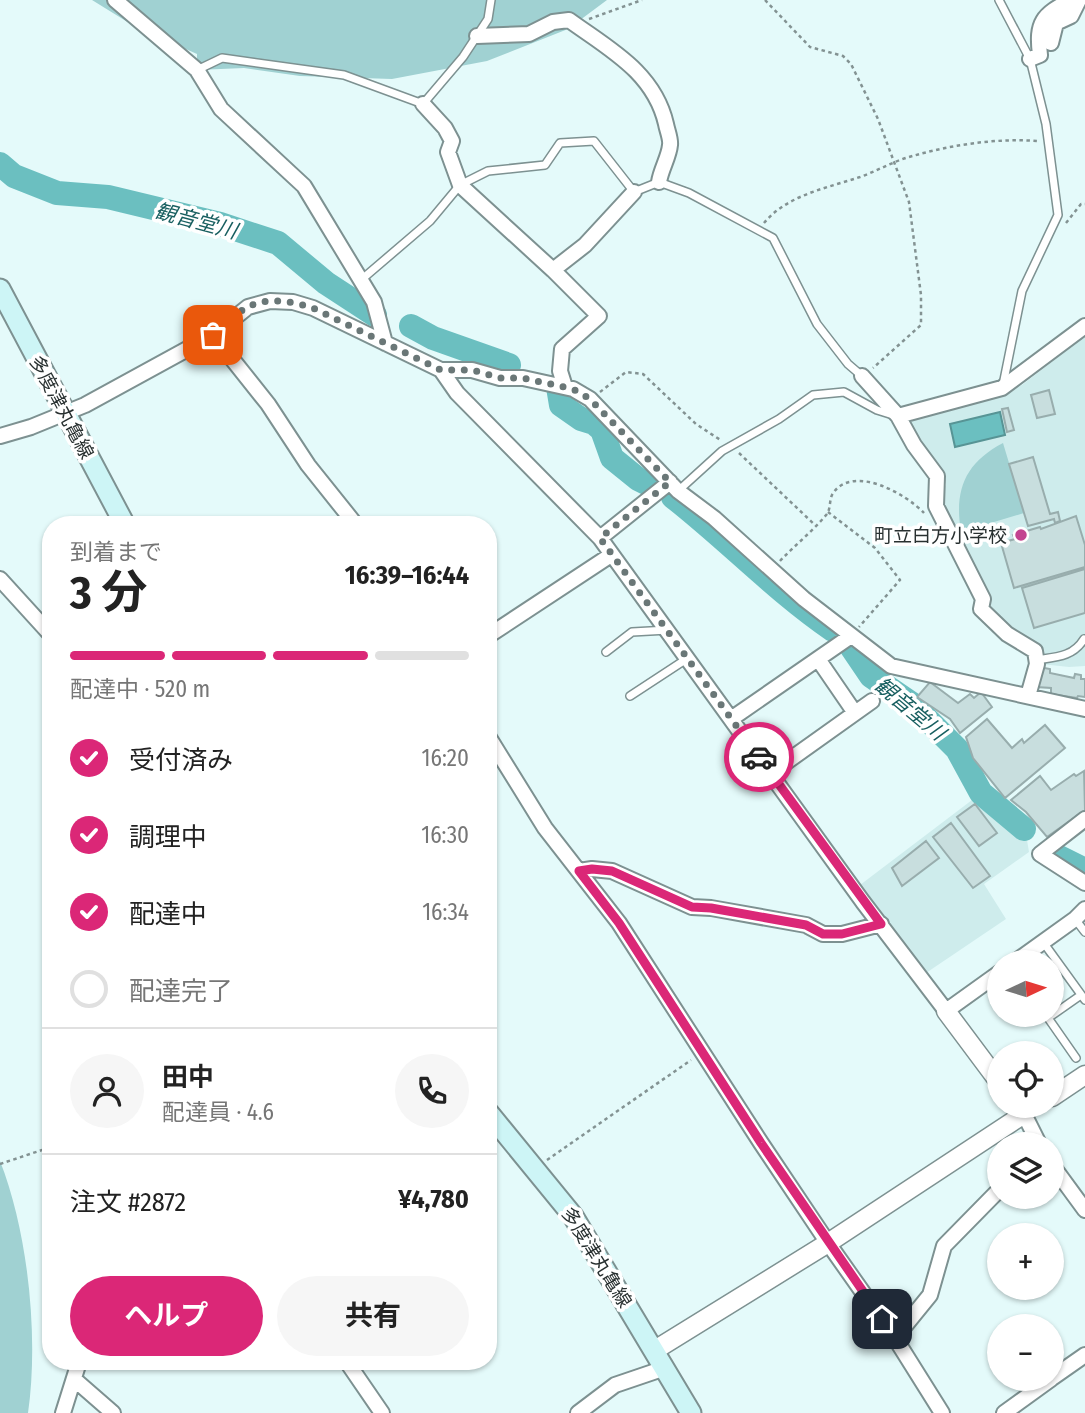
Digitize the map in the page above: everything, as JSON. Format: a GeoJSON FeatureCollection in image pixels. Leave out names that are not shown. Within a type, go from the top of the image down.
{"type":"FeatureCollection","features":[{"type":"Feature","properties":{"kind":"main road","name":"多度津丸亀線"},"geometry":{"type":"LineString","coordinates":[[0,289],[120,516]]}},
{"type":"Feature","properties":{"kind":"main road","name":"多度津丸亀線"},"geometry":{"type":"LineString","coordinates":[[497,1123],[573,1216],[691,1413]]}},
{"type":"Feature","properties":{"kind":"street"},"geometry":{"type":"LineString","coordinates":[[115,0],[197,70],[221,109],[304,186],[374,302],[385,343]]}},
{"type":"Feature","properties":{"kind":"street"},"geometry":{"type":"LineString","coordinates":[[1030,59],[1040,55],[1037,33],[1048,12],[1071,0]]}},
{"type":"Feature","properties":{"kind":"street"},"geometry":{"type":"LineString","coordinates":[[1051,43],[1056,23],[1071,16],[1079,0]]}},
{"type":"Feature","properties":{"kind":"street"},"geometry":{"type":"LineString","coordinates":[[477,36],[529,34],[553,22],[569,20],[643,76],[663,113],[670,145],[659,181]]}},
{"type":"Feature","properties":{"kind":"street"},"geometry":{"type":"LineString","coordinates":[[423,104],[445,128],[452,141],[448,152],[460,185],[599,316],[562,349],[561,371],[565,387]]}},
{"type":"Feature","properties":{"kind":"street"},"geometry":{"type":"LineString","coordinates":[[553,270],[585,246],[634,192]]}},
{"type":"Feature","properties":{"kind":"street"},"geometry":{"type":"LineString","coordinates":[[0,436],[66,413],[213,335],[248,307],[270,301],[293,302],[313,308],[441,370],[472,370],[500,378],[523,378],[573,389],[590,399],[674,486],[714,517],[804,599],[891,666],[1085,709]]}},
{"type":"Feature","properties":{"kind":"street"},"geometry":{"type":"LineString","coordinates":[[898,416],[1002,388],[1085,326]]}},
{"type":"Feature","properties":{"kind":"street"},"geometry":{"type":"LineString","coordinates":[[213,335],[268,404],[308,465],[349,516]]}},
{"type":"Feature","properties":{"kind":"street"},"geometry":{"type":"LineString","coordinates":[[441,370],[457,393],[600,538],[987,1066]]}},
{"type":"Feature","properties":{"kind":"street"},"geometry":{"type":"LineString","coordinates":[[862,376],[898,416],[914,445],[937,476],[936,506],[983,599],[981,609],[1007,634],[1035,651],[1037,660],[1028,696]]}},
{"type":"Feature","properties":{"kind":"street"},"geometry":{"type":"LineString","coordinates":[[600,538],[674,486]]}},
{"type":"Feature","properties":{"kind":"street"},"geometry":{"type":"LineString","coordinates":[[497,630],[611,555]]}},
{"type":"Feature","properties":{"kind":"street"},"geometry":{"type":"LineString","coordinates":[[0,579],[42,625]]}},
{"type":"Feature","properties":{"kind":"street"},"geometry":{"type":"LineString","coordinates":[[731,719],[852,636]]}},
{"type":"Feature","properties":{"kind":"street"},"geometry":{"type":"LineString","coordinates":[[818,659],[855,713]]}},
{"type":"Feature","properties":{"kind":"street"},"geometry":{"type":"LineString","coordinates":[[771,773],[872,701]]}},
{"type":"Feature","properties":{"kind":"street"},"geometry":{"type":"LineString","coordinates":[[497,751],[545,828],[619,923],[942,1413]]}},
{"type":"Feature","properties":{"kind":"street"},"geometry":{"type":"LineString","coordinates":[[1085,819],[1040,854],[1085,883]]}},
{"type":"Feature","properties":{"kind":"street"},"geometry":{"type":"LineString","coordinates":[[579,871],[612,871],[692,907],[806,925],[823,934],[842,934],[881,924]]}},
{"type":"Feature","properties":{"kind":"street"},"geometry":{"type":"LineString","coordinates":[[1032,950],[1080,914]]}},
{"type":"Feature","properties":{"kind":"street"},"geometry":{"type":"LineString","coordinates":[[946,1011],[987,982]]}},
{"type":"Feature","properties":{"kind":"street"},"geometry":{"type":"LineString","coordinates":[[1064,1089],[1085,1075]]}},
{"type":"Feature","properties":{"kind":"street"},"geometry":{"type":"LineString","coordinates":[[578,1413],[590,1401],[660,1359],[1014,1118]]}},
{"type":"Feature","properties":{"kind":"street"},"geometry":{"type":"LineString","coordinates":[[1064,1181],[1085,1210]]}},
{"type":"Feature","properties":{"kind":"street"},"geometry":{"type":"LineString","coordinates":[[895,1338],[930,1295],[944,1247],[987,1202]]}},
{"type":"Feature","properties":{"kind":"street"},"geometry":{"type":"LineString","coordinates":[[1064,1370],[1085,1355]]}},
{"type":"Feature","properties":{"kind":"street"},"geometry":{"type":"LineString","coordinates":[[63,1413],[77,1370]]}},
{"type":"Feature","properties":{"kind":"street"},"geometry":{"type":"LineString","coordinates":[[352,1370],[382,1413]]}},
{"type":"Feature","properties":{"kind":"street"},"geometry":{"type":"LineString","coordinates":[[74,1379],[113,1413]]}},
{"type":"Feature","properties":{"kind":"street"},"geometry":{"type":"LineString","coordinates":[[1003,1413],[1034,1391]]}},
{"type":"Feature","properties":{"kind":"lane"},"geometry":{"type":"LineString","coordinates":[[197,70],[222,58],[344,75],[423,104],[440,86],[477,36],[488,19],[491,0]]}},
{"type":"Feature","properties":{"kind":"lane"},"geometry":{"type":"LineString","coordinates":[[999,0],[1030,59],[1046,124],[1058,215],[1022,292],[1002,388]]}},
{"type":"Feature","properties":{"kind":"lane"},"geometry":{"type":"LineString","coordinates":[[361,280],[430,221],[460,185],[488,171],[545,165],[560,143],[594,141],[634,192],[659,181],[689,192],[773,238],[817,324],[848,364],[862,376]]}},
{"type":"Feature","properties":{"kind":"lane"},"geometry":{"type":"LineString","coordinates":[[674,486],[722,451],[733,447],[813,395],[844,392],[877,410],[898,416]]}},
{"type":"Feature","properties":{"kind":"lane"},"geometry":{"type":"LineString","coordinates":[[606,652],[632,632],[669,630]]}},
{"type":"Feature","properties":{"kind":"lane"},"geometry":{"type":"LineString","coordinates":[[1037,660],[1068,654],[1079,648],[1084,639]]}},
{"type":"Feature","properties":{"kind":"lane"},"geometry":{"type":"LineString","coordinates":[[630,696],[688,658]]}},
{"type":"Feature","properties":{"kind":"lane"},"geometry":{"type":"LineString","coordinates":[[1080,914],[1085,932]]}},
{"type":"Feature","properties":{"kind":"lane"},"geometry":{"type":"LineString","coordinates":[[1043,942],[1084,998],[1064,1008]]}},
{"type":"Feature","properties":{"kind":"lane"},"geometry":{"type":"LineString","coordinates":[[1054,1027],[1076,1058]]}},
{"type":"Feature","properties":{"kind":"path"},"geometry":{"type":"LineString","coordinates":[[576,24],[642,0]]}},
{"type":"Feature","properties":{"kind":"path"},"geometry":{"type":"LineString","coordinates":[[765,0],[810,47],[843,56],[851,64],[878,119],[909,202],[921,295],[921,326],[862,376]]}},
{"type":"Feature","properties":{"kind":"path"},"geometry":{"type":"LineString","coordinates":[[758,230],[770,215],[790,201],[864,176],[895,162],[964,145],[1005,140],[1037,141]]}},
{"type":"Feature","properties":{"kind":"path"},"geometry":{"type":"LineString","coordinates":[[590,399],[626,372],[643,374],[696,424],[733,447],[815,525]]}},
{"type":"Feature","properties":{"kind":"path"},"geometry":{"type":"LineString","coordinates":[[772,569],[828,512],[833,494],[849,481],[863,480],[911,500],[925,514]]}},
{"type":"Feature","properties":{"kind":"path"},"geometry":{"type":"LineString","coordinates":[[828,512],[876,548],[900,580],[852,636]]}},
{"type":"Feature","properties":{"kind":"path"},"geometry":{"type":"LineString","coordinates":[[535,1169],[703,1052]]}},
{"type":"Feature","properties":{"kind":"path"},"geometry":{"type":"LineString","coordinates":[[0,1164],[42,1150]]}},
{"type":"Feature","properties":{"kind":"shaded area"},"geometry":{"type":"Polygon","coordinates":[[[92,0],[607,0],[568,29],[487,61],[392,79],[300,76],[244,68],[197,70],[197,54],[134,26],[92,0]]]}},
{"type":"Feature","properties":{"kind":"shaded area","name":"町立白方小学校"},"geometry":{"type":"Polygon","coordinates":[[[1085,336],[1085,666],[1069,667],[1041,664],[1037,645],[1029,638],[1011,631],[990,610],[981,579],[940,502],[940,493],[946,485],[944,477],[920,447],[911,422],[914,418],[999,396],[1022,385],[1085,336]]]}},
{"type":"Feature","properties":{"kind":"shaded area"},"geometry":{"type":"Polygon","coordinates":[[[1000,412],[1005,435],[955,447],[950,424],[1000,412]]]}},
{"type":"Feature","properties":{"kind":"shaded area"},"geometry":{"type":"Polygon","coordinates":[[[1003,443],[1024,513],[961,532],[959,503],[965,479],[979,459],[1003,443]]]}},
{"type":"Feature","properties":{"kind":"shaded area"},"geometry":{"type":"Polygon","coordinates":[[[976,797],[1027,840],[1029,852],[984,884],[1006,919],[926,973],[860,885],[976,797]]]}},
{"type":"Feature","properties":{"kind":"shaded area"},"geometry":{"type":"Polygon","coordinates":[[[0,1161],[18,1220],[29,1285],[32,1352],[28,1413],[0,1413],[0,1161]]]}},
{"type":"Feature","properties":{"kind":"building"},"geometry":{"type":"Polygon","coordinates":[[[1049,390],[1055,414],[1037,418],[1031,395],[1049,390]]]}},
{"type":"Feature","properties":{"kind":"building"},"geometry":{"type":"Polygon","coordinates":[[[1008,408],[1014,430],[1007,432],[1002,409],[1008,408]]]}},
{"type":"Feature","properties":{"kind":"building"},"geometry":{"type":"Polygon","coordinates":[[[1033,457],[1050,514],[1058,512],[1060,521],[1055,523],[1054,519],[1028,526],[1009,464],[1033,457]]]}},
{"type":"Feature","properties":{"kind":"building"},"geometry":{"type":"Polygon","coordinates":[[[1076,516],[1085,545],[1085,567],[1014,588],[1001,543],[1015,539],[1013,535],[1040,527],[1041,529],[1076,516]]]}},
{"type":"Feature","properties":{"kind":"building"},"geometry":{"type":"Polygon","coordinates":[[[1085,569],[1085,613],[1034,628],[1022,588],[1085,569]]]}},
{"type":"Feature","properties":{"kind":"building"},"geometry":{"type":"Polygon","coordinates":[[[1039,667],[1050,669],[1050,673],[1074,678],[1075,674],[1081,675],[1081,679],[1085,679],[1085,697],[1051,694],[1051,688],[1036,687],[1039,667]]]}},
{"type":"Feature","properties":{"kind":"building"},"geometry":{"type":"Polygon","coordinates":[[[930,682],[958,703],[970,694],[974,698],[981,692],[992,707],[960,733],[950,719],[917,697],[930,682]]]}},
{"type":"Feature","properties":{"kind":"building"},"geometry":{"type":"Polygon","coordinates":[[[987,719],[1012,748],[1022,739],[1024,743],[1045,725],[1065,748],[1005,798],[973,758],[966,737],[987,719]]]}},
{"type":"Feature","properties":{"kind":"building"},"geometry":{"type":"Polygon","coordinates":[[[1084,771],[1085,810],[1047,837],[1026,812],[1011,800],[1040,776],[1051,790],[1074,774],[1076,776],[1084,771]]]}},
{"type":"Feature","properties":{"kind":"building"},"geometry":{"type":"Polygon","coordinates":[[[975,804],[997,833],[979,846],[957,817],[975,804]]]}},
{"type":"Feature","properties":{"kind":"building"},"geometry":{"type":"Polygon","coordinates":[[[951,823],[990,876],[973,888],[933,837],[951,823]]]}},
{"type":"Feature","properties":{"kind":"building"},"geometry":{"type":"Polygon","coordinates":[[[926,841],[939,858],[902,886],[892,868],[926,841]]]}},
{"type":"Feature","properties":{"kind":"waterway","name":"観音堂川"},"geometry":{"type":"LineString","coordinates":[[0,164],[14,176],[57,193],[108,197],[220,224],[278,243],[326,283],[375,315]]}},
{"type":"Feature","properties":{"kind":"waterway","name":"観音堂川"},"geometry":{"type":"LineString","coordinates":[[411,326],[433,338],[509,365]]}},
{"type":"Feature","properties":{"kind":"waterway","name":"観音堂川"},"geometry":{"type":"LineString","coordinates":[[558,387],[561,405],[602,430],[612,458],[638,479],[652,486]]}},
{"type":"Feature","properties":{"kind":"waterway","name":"観音堂川"},"geometry":{"type":"LineString","coordinates":[[673,497],[792,599],[833,630]]}},
{"type":"Feature","properties":{"kind":"waterway","name":"観音堂川"},"geometry":{"type":"LineString","coordinates":[[852,648],[871,676],[912,704],[957,749],[981,793],[1024,829]]}},
{"type":"Feature","properties":{"kind":"waterway","name":"観音堂川"},"geometry":{"type":"LineString","coordinates":[[1055,855],[1085,870]]}},
{"type":"Feature","properties":{"kind":"way so far"},"geometry":{"type":"LineString","coordinates":[[213,335],[248,307],[270,301],[293,302],[313,308],[441,370],[472,370],[500,378],[523,378],[573,389],[590,399],[670,482],[600,538],[759,757]]}},
{"type":"Feature","properties":{"kind":"place","name":"町立白方小学校"},"geometry":{"type":"Point","coordinates":[1021,535]}},
{"type":"Feature","properties":{"kind":"route"},"geometry":{"type":"LineString","coordinates":[[759,757],[881,924],[842,934],[823,934],[806,925],[692,907],[612,871],[579,871],[619,923],[761,1143],[882,1319]]}}]}
